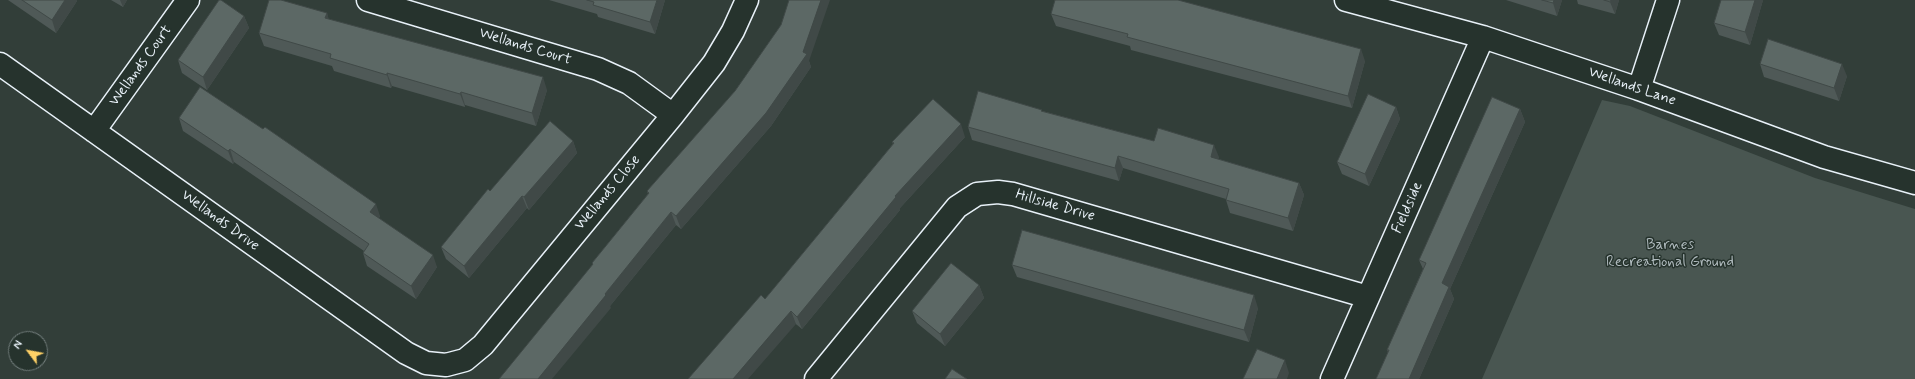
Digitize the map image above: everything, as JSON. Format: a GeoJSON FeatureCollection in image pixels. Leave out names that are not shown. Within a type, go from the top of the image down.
{"type":"FeatureCollection","features":[{"type":"Feature","properties":{"kind":"street","name":"Wellands Court"},"geometry":{"type":"LineString","coordinates":[[94,131],[188,0]]}},
{"type":"Feature","properties":{"kind":"street","name":"Wellands Court"},"geometry":{"type":"LineString","coordinates":[[368,0],[598,69],[629,84],[673,115]]}},
{"type":"Feature","properties":{"kind":"street","name":"Wellands Close"},"geometry":{"type":"LineString","coordinates":[[446,365],[465,360],[483,345],[673,115],[714,63],[733,31],[747,0]]}},
{"type":"Feature","properties":{"kind":"street","name":"Wellands Lane"},"geometry":{"type":"LineString","coordinates":[[1346,0],[1484,37],[1639,89],[1824,157],[1915,183]]}},
{"type":"Feature","properties":{"kind":"street"},"geometry":{"type":"LineString","coordinates":[[1639,89],[1668,0]]}},
{"type":"Feature","properties":{"kind":"street","name":"Fieldside"},"geometry":{"type":"LineString","coordinates":[[1332,379],[1484,37]]}},
{"type":"Feature","properties":{"kind":"street","name":"Wellands Drive"},"geometry":{"type":"LineString","coordinates":[[0,64],[406,353],[426,363],[446,365]]}},
{"type":"Feature","properties":{"kind":"street","name":"Hillside Drive"},"geometry":{"type":"LineString","coordinates":[[816,379],[957,207],[977,194],[998,192],[1013,194],[1368,297]]}},
{"type":"Feature","properties":{"kind":"green space","name":"Barnes Recreational Ground"},"geometry":{"type":"Polygon","coordinates":[[[1602,100],[1630,106],[1815,178],[1915,209],[1915,379],[1482,379],[1602,100]]]}},
{"type":"Feature","properties":{"kind":"building"},"geometry":{"type":"Polygon","coordinates":[[[22,0],[65,0],[52,20],[22,0]]]}},
{"type":"Feature","properties":{"kind":"building"},"geometry":{"type":"Polygon","coordinates":[[[219,0],[244,16],[203,77],[178,60],[219,0]]]}},
{"type":"Feature","properties":{"kind":"building"},"geometry":{"type":"Polygon","coordinates":[[[269,0],[281,0],[327,13],[325,18],[543,77],[532,113],[461,92],[460,94],[387,73],[387,75],[330,58],[331,54],[259,33],[269,0]]]}},
{"type":"Feature","properties":{"kind":"building"},"geometry":{"type":"Polygon","coordinates":[[[587,0],[657,0],[650,22],[593,5],[594,2],[587,0]]]}},
{"type":"Feature","properties":{"kind":"building"},"geometry":{"type":"Polygon","coordinates":[[[789,0],[821,0],[803,52],[807,54],[766,113],[676,216],[671,212],[538,379],[499,379],[649,193],[647,191],[735,91],[781,25],[789,0]]]}},
{"type":"Feature","properties":{"kind":"building"},"geometry":{"type":"Polygon","coordinates":[[[1055,0],[1178,0],[1361,49],[1348,96],[1127,37],[1128,34],[1051,14],[1055,0]]]}},
{"type":"Feature","properties":{"kind":"building"},"geometry":{"type":"Polygon","coordinates":[[[1542,0],[1554,0],[1553,3],[1542,0]]]}},
{"type":"Feature","properties":{"kind":"building"},"geometry":{"type":"Polygon","coordinates":[[[1721,0],[1755,0],[1745,32],[1714,23],[1721,0]]]}},
{"type":"Feature","properties":{"kind":"building"},"geometry":{"type":"Polygon","coordinates":[[[1768,39],[1842,64],[1834,88],[1760,64],[1768,39]]]}},
{"type":"Feature","properties":{"kind":"building"},"geometry":{"type":"Polygon","coordinates":[[[200,87],[263,129],[265,127],[376,204],[370,212],[433,255],[411,286],[363,253],[369,244],[230,149],[228,151],[179,118],[200,87]]]}},
{"type":"Feature","properties":{"kind":"building"},"geometry":{"type":"Polygon","coordinates":[[[978,91],[1042,110],[1041,111],[1154,141],[1158,128],[1214,145],[1211,157],[1299,183],[1288,218],[1226,200],[1229,189],[1118,156],[1115,168],[968,127],[978,91]]]}},
{"type":"Feature","properties":{"kind":"building"},"geometry":{"type":"Polygon","coordinates":[[[1368,94],[1396,107],[1365,174],[1337,162],[1368,94]]]}},
{"type":"Feature","properties":{"kind":"building"},"geometry":{"type":"Polygon","coordinates":[[[1492,97],[1520,109],[1442,283],[1449,287],[1409,379],[1376,379],[1389,350],[1387,350],[1426,263],[1419,260],[1492,97]]]}},
{"type":"Feature","properties":{"kind":"building"},"geometry":{"type":"Polygon","coordinates":[[[933,99],[961,124],[895,196],[896,197],[797,317],[791,311],[733,379],[688,379],[761,295],[765,299],[894,143],[892,142],[933,99]]]}},
{"type":"Feature","properties":{"kind":"building"},"geometry":{"type":"Polygon","coordinates":[[[550,121],[573,141],[524,197],[522,196],[464,266],[441,247],[488,189],[490,191],[550,121]]]}},
{"type":"Feature","properties":{"kind":"building"},"geometry":{"type":"Polygon","coordinates":[[[1022,230],[1254,295],[1244,330],[1012,265],[1022,230]]]}},
{"type":"Feature","properties":{"kind":"building"},"geometry":{"type":"Polygon","coordinates":[[[951,263],[979,285],[940,334],[912,311],[951,263]]]}},
{"type":"Feature","properties":{"kind":"building"},"geometry":{"type":"Polygon","coordinates":[[[1257,349],[1285,360],[1277,379],[1243,379],[1257,349]]]}},
{"type":"Feature","properties":{"kind":"building"},"geometry":{"type":"Polygon","coordinates":[[[952,369],[967,379],[945,379],[952,369]]]}}]}
